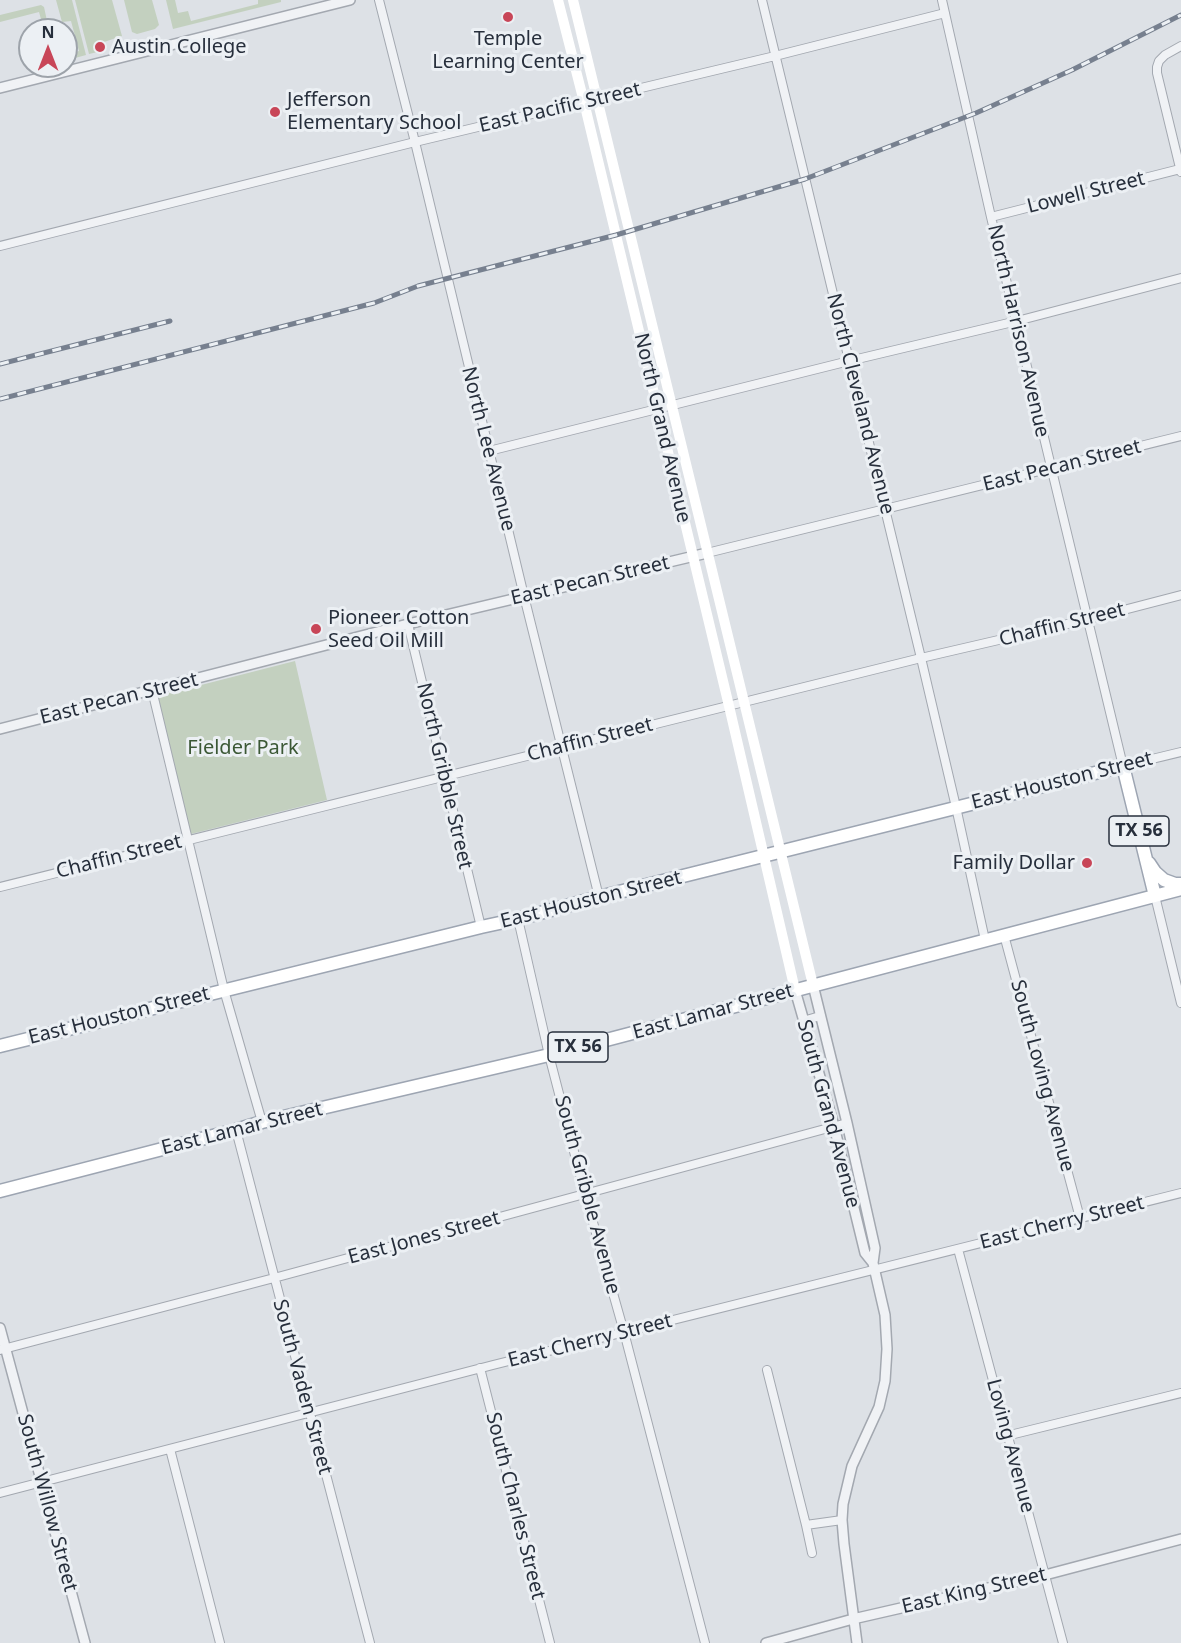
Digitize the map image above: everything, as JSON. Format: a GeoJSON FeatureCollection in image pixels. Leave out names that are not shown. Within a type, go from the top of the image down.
{"type":"FeatureCollection","features":[{"type":"Feature","properties":{"kind":"main road","name":"North Grand Avenue"},"geometry":{"type":"LineString","coordinates":[[558,0],[765,856]]}},
{"type":"Feature","properties":{"kind":"main road","name":"North Grand Avenue"},"geometry":{"type":"LineString","coordinates":[[573,0],[780,853]]}},
{"type":"Feature","properties":{"kind":"main road","name":"East Houston Street"},"geometry":{"type":"LineString","coordinates":[[0,1046],[518,919],[1123,766]]}},
{"type":"Feature","properties":{"kind":"main road","name":"TX 56"},"geometry":{"type":"LineString","coordinates":[[1123,766],[1155,896]]}},
{"type":"Feature","properties":{"kind":"main road","name":"South Grand Avenue"},"geometry":{"type":"LineString","coordinates":[[780,853],[813,985]]}},
{"type":"Feature","properties":{"kind":"main road","name":"South Grand Avenue"},"geometry":{"type":"LineString","coordinates":[[765,856],[795,990]]}},
{"type":"Feature","properties":{"kind":"main road"},"geometry":{"type":"LineString","coordinates":[[1146,859],[1164,880],[1181,884]]}},
{"type":"Feature","properties":{"kind":"main road","name":"East Lamar Street"},"geometry":{"type":"LineString","coordinates":[[0,1191],[262,1122],[549,1055],[1181,889]]}},
{"type":"Feature","properties":{"kind":"street"},"geometry":{"type":"LineString","coordinates":[[0,88],[350,0]]}},
{"type":"Feature","properties":{"kind":"street","name":"North Lee Avenue"},"geometry":{"type":"LineString","coordinates":[[379,0],[599,897]]}},
{"type":"Feature","properties":{"kind":"street","name":"North Cleveland Avenue"},"geometry":{"type":"LineString","coordinates":[[762,0],[886,510],[985,940]]}},
{"type":"Feature","properties":{"kind":"street","name":"North Harrison Avenue"},"geometry":{"type":"LineString","coordinates":[[942,0],[991,217],[1123,766]]}},
{"type":"Feature","properties":{"kind":"street","name":"East Pacific Street"},"geometry":{"type":"LineString","coordinates":[[0,246],[945,13]]}},
{"type":"Feature","properties":{"kind":"street"},"geometry":{"type":"LineString","coordinates":[[1180,171],[1157,73],[1159,62],[1165,55],[1181,46]]}},
{"type":"Feature","properties":{"kind":"street","name":"Lowell Street"},"geometry":{"type":"LineString","coordinates":[[991,217],[1180,171]]}},
{"type":"Feature","properties":{"kind":"street"},"geometry":{"type":"LineString","coordinates":[[489,451],[1017,321],[1181,278]]}},
{"type":"Feature","properties":{"kind":"street","name":"East Pecan Street"},"geometry":{"type":"LineString","coordinates":[[0,729],[408,624],[886,510],[1181,436]]}},
{"type":"Feature","properties":{"kind":"street","name":"Chaffin Street"},"geometry":{"type":"LineString","coordinates":[[0,887],[921,658],[1089,619],[1181,594]]}},
{"type":"Feature","properties":{"kind":"street","name":"North Gribble Street"},"geometry":{"type":"LineString","coordinates":[[408,624],[481,927]]}},
{"type":"Feature","properties":{"kind":"street"},"geometry":{"type":"LineString","coordinates":[[152,690],[224,990],[262,1122]]}},
{"type":"Feature","properties":{"kind":"street","name":"East Houston Street"},"geometry":{"type":"LineString","coordinates":[[1123,766],[1181,752]]}},
{"type":"Feature","properties":{"kind":"street"},"geometry":{"type":"LineString","coordinates":[[1155,896],[1181,1004]]}},
{"type":"Feature","properties":{"kind":"street","name":"South Gribble Avenue"},"geometry":{"type":"LineString","coordinates":[[518,919],[549,1055],[705,1643]]}},
{"type":"Feature","properties":{"kind":"street","name":"South Loving Avenue"},"geometry":{"type":"LineString","coordinates":[[1004,935],[1080,1218]]}},
{"type":"Feature","properties":{"kind":"street","name":"South Grand Avenue"},"geometry":{"type":"LineString","coordinates":[[813,985],[875,1248],[874,1266],[885,1315],[887,1349],[885,1381],[879,1407],[852,1466],[846,1488],[842,1520],[857,1643]]}},
{"type":"Feature","properties":{"kind":"street","name":"South Grand Avenue"},"geometry":{"type":"LineString","coordinates":[[795,990],[834,1126],[865,1253],[874,1266]]}},
{"type":"Feature","properties":{"kind":"street"},"geometry":{"type":"LineString","coordinates":[[803,1021],[820,1017]]}},
{"type":"Feature","properties":{"kind":"street","name":"East Jones Street"},"geometry":{"type":"LineString","coordinates":[[3,1349],[847,1123]]}},
{"type":"Feature","properties":{"kind":"street","name":"South Vaden Street"},"geometry":{"type":"LineString","coordinates":[[236,1130],[369,1643]]}},
{"type":"Feature","properties":{"kind":"street","name":"East Cherry Street"},"geometry":{"type":"LineString","coordinates":[[0,1493],[874,1266],[958,1249],[1181,1192]]}},
{"type":"Feature","properties":{"kind":"street","name":"Loving Avenue"},"geometry":{"type":"LineString","coordinates":[[958,1249],[1063,1643]]}},
{"type":"Feature","properties":{"kind":"street","name":"South Willow Street"},"geometry":{"type":"LineString","coordinates":[[0,1328],[3,1349],[85,1643]]}},
{"type":"Feature","properties":{"kind":"street","name":"South Charles Street"},"geometry":{"type":"LineString","coordinates":[[480,1368],[550,1643]]}},
{"type":"Feature","properties":{"kind":"street"},"geometry":{"type":"LineString","coordinates":[[767,1370],[812,1553]]}},
{"type":"Feature","properties":{"kind":"street"},"geometry":{"type":"LineString","coordinates":[[1006,1436],[1181,1393]]}},
{"type":"Feature","properties":{"kind":"street"},"geometry":{"type":"LineString","coordinates":[[170,1449],[220,1643]]}},
{"type":"Feature","properties":{"kind":"street"},"geometry":{"type":"LineString","coordinates":[[806,1525],[842,1520]]}},
{"type":"Feature","properties":{"kind":"street","name":"East King Street"},"geometry":{"type":"LineString","coordinates":[[766,1643],[854,1619],[1045,1575],[1181,1539]]}},
{"type":"Feature","properties":{"kind":"green space"},"geometry":{"type":"Polygon","coordinates":[[[56,0],[72,0],[77,18],[61,18],[56,0]]]}},
{"type":"Feature","properties":{"kind":"green space"},"geometry":{"type":"Polygon","coordinates":[[[75,0],[112,0],[122,36],[101,43],[102,51],[89,54],[75,0]]]}},
{"type":"Feature","properties":{"kind":"green space"},"geometry":{"type":"Polygon","coordinates":[[[124,0],[152,0],[159,25],[155,29],[137,34],[132,32],[124,0]]]}},
{"type":"Feature","properties":{"kind":"green space"},"geometry":{"type":"Polygon","coordinates":[[[166,0],[175,0],[178,13],[188,11],[191,21],[258,4],[258,0],[281,0],[281,2],[173,29],[166,0]]]}},
{"type":"Feature","properties":{"kind":"green space"},"geometry":{"type":"Polygon","coordinates":[[[41,5],[44,7],[46,18],[41,18],[39,12],[0,22],[0,15],[41,5]]]}},
{"type":"Feature","properties":{"kind":"green space"},"geometry":{"type":"Polygon","coordinates":[[[78,24],[86,55],[78,57],[78,24]]]}},
{"type":"Feature","properties":{"kind":"green space","name":"Fielder Park"},"geometry":{"type":"Polygon","coordinates":[[[295,661],[327,800],[191,834],[158,696],[295,661]]]}},
{"type":"Feature","properties":{"kind":"railway"},"geometry":{"type":"LineString","coordinates":[[0,399],[374,303],[418,286],[616,235],[805,179],[976,113],[1072,70],[1181,15]]}},
{"type":"Feature","properties":{"kind":"railway"},"geometry":{"type":"LineString","coordinates":[[0,364],[170,321]]}},
{"type":"Feature","properties":{"kind":"place","name":"Temple Learning Center"},"geometry":{"type":"Point","coordinates":[508,17]}},
{"type":"Feature","properties":{"kind":"place","name":"Austin College"},"geometry":{"type":"Point","coordinates":[100,47]}},
{"type":"Feature","properties":{"kind":"place","name":"Jefferson Elementary School"},"geometry":{"type":"Point","coordinates":[275,112]}},
{"type":"Feature","properties":{"kind":"place","name":"Pioneer Cotton Seed Oil Mill"},"geometry":{"type":"Point","coordinates":[316,629]}},
{"type":"Feature","properties":{"kind":"place","name":"Family Dollar"},"geometry":{"type":"Point","coordinates":[1087,863]}}]}
